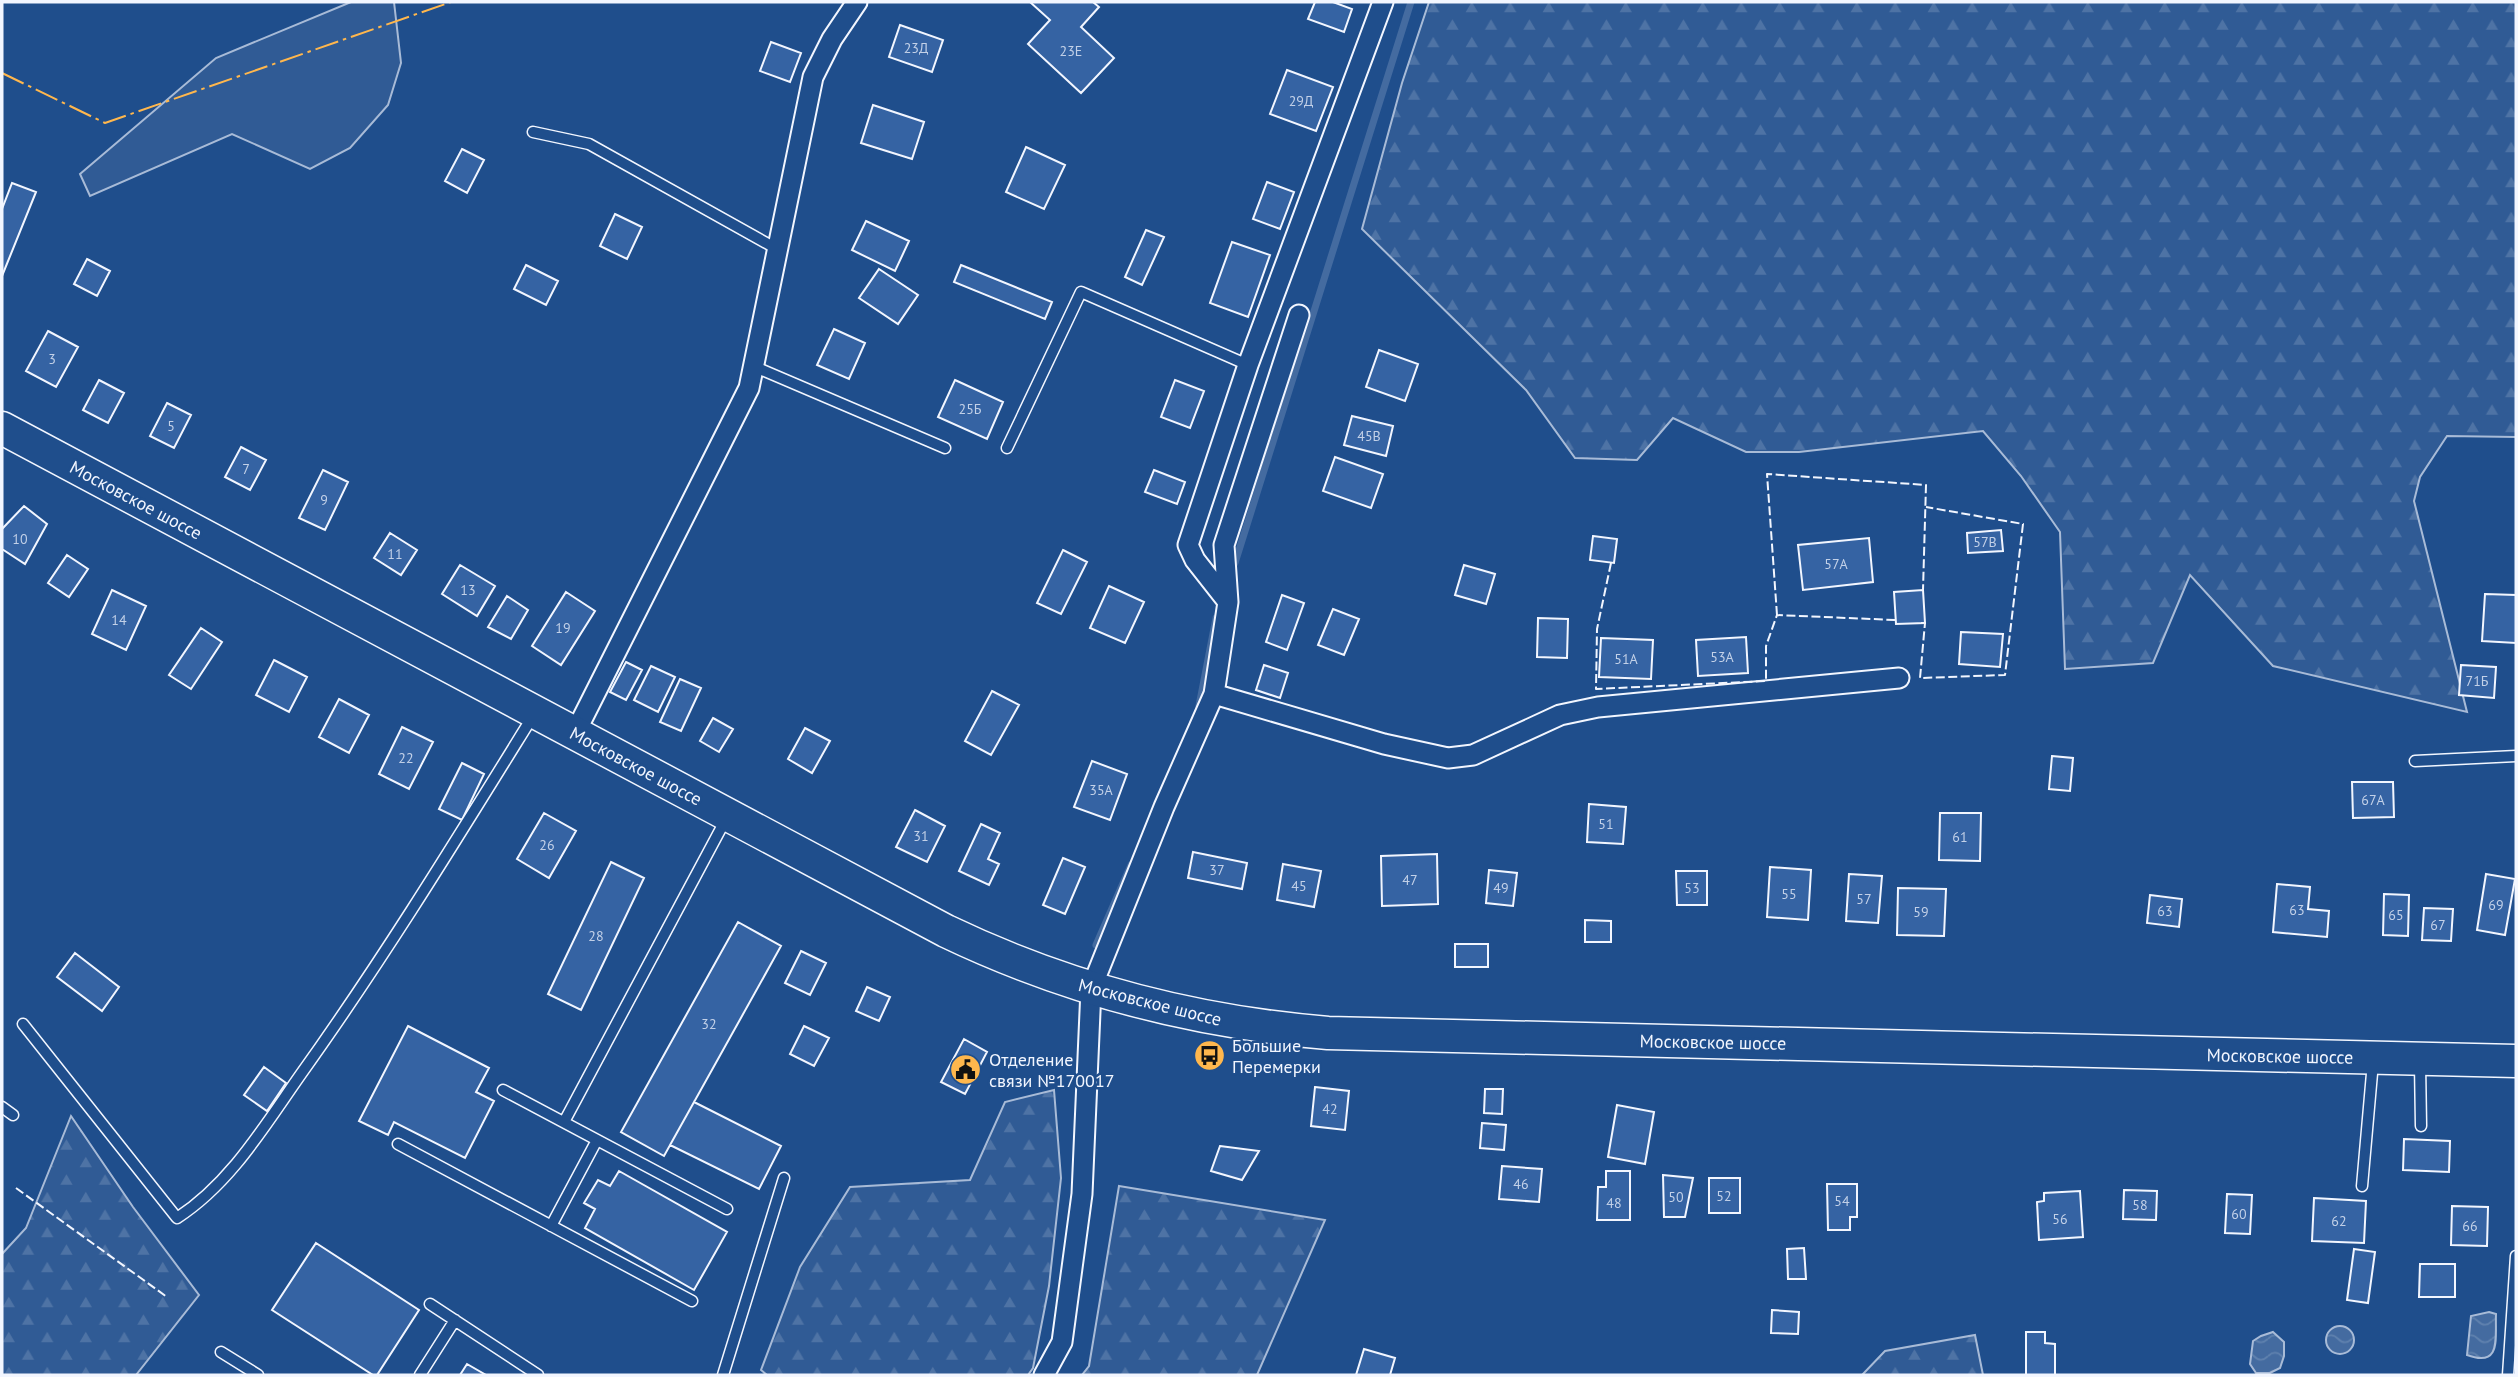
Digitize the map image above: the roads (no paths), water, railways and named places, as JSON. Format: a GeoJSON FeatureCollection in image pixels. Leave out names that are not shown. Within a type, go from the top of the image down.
{"type":"FeatureCollection","features":[{"type":"Feature","properties":{"kind":"main road","name":"Московское шоссе"},"geometry":{"type":"LineString","coordinates":[[2,428],[966,940],[1028,967],[1091,989],[1154,1006],[1221,1020],[1328,1032],[2516,1061]]}},
{"type":"Feature","properties":{"kind":"street"},"geometry":{"type":"LineString","coordinates":[[575,733],[749,388],[813,77],[832,39],[857,2]]}},
{"type":"Feature","properties":{"kind":"street"},"geometry":{"type":"LineString","coordinates":[[1228,602],[1195,560],[1188,545],[1248,365],[1383,2]]}},
{"type":"Feature","properties":{"kind":"street"},"geometry":{"type":"LineString","coordinates":[[1044,1375],[1062,1342],[1082,1194],[1091,989],[1164,807],[1214,694],[1228,602],[1224,545],[1299,315]]}},
{"type":"Feature","properties":{"kind":"street"},"geometry":{"type":"LineString","coordinates":[[1214,694],[1384,744],[1448,758],[1473,755],[1560,715],[1598,707],[1899,678]]}},
{"type":"Feature","properties":{"kind":"lane"},"geometry":{"type":"LineString","coordinates":[[533,131],[589,144],[777,249]]}},
{"type":"Feature","properties":{"kind":"lane"},"geometry":{"type":"LineString","coordinates":[[1007,448],[1081,292],[1248,365]]}},
{"type":"Feature","properties":{"kind":"lane"},"geometry":{"type":"LineString","coordinates":[[753,366],[945,448]]}},
{"type":"Feature","properties":{"kind":"lane"},"geometry":{"type":"LineString","coordinates":[[23,1024],[177,1218],[201,1203],[239,1161],[364,986],[535,713]]}},
{"type":"Feature","properties":{"kind":"lane"},"geometry":{"type":"LineString","coordinates":[[2415,761],[2516,755]]}},
{"type":"Feature","properties":{"kind":"lane"},"geometry":{"type":"LineString","coordinates":[[564,1122],[728,815]]}},
{"type":"Feature","properties":{"kind":"lane"},"geometry":{"type":"LineString","coordinates":[[2362,1186],[2373,1058]]}},
{"type":"Feature","properties":{"kind":"lane"},"geometry":{"type":"LineString","coordinates":[[2420,1059],[2421,1126]]}},
{"type":"Feature","properties":{"kind":"lane"},"geometry":{"type":"LineString","coordinates":[[503,1090],[727,1209]]}},
{"type":"Feature","properties":{"kind":"lane"},"geometry":{"type":"LineString","coordinates":[[2,1107],[13,1115]]}},
{"type":"Feature","properties":{"kind":"lane"},"geometry":{"type":"LineString","coordinates":[[551,1226],[597,1140]]}},
{"type":"Feature","properties":{"kind":"lane"},"geometry":{"type":"LineString","coordinates":[[398,1144],[692,1301]]}},
{"type":"Feature","properties":{"kind":"lane"},"geometry":{"type":"LineString","coordinates":[[723,1375],[784,1178]]}},
{"type":"Feature","properties":{"kind":"lane"},"geometry":{"type":"LineString","coordinates":[[2508,1375],[2516,1256]]}},
{"type":"Feature","properties":{"kind":"lane"},"geometry":{"type":"LineString","coordinates":[[430,1304],[538,1375]]}},
{"type":"Feature","properties":{"kind":"lane"},"geometry":{"type":"LineString","coordinates":[[420,1375],[455,1320]]}},
{"type":"Feature","properties":{"kind":"lane"},"geometry":{"type":"LineString","coordinates":[[222,1352],[258,1375]]}},
{"type":"Feature","properties":{"kind":"water"},"geometry":{"type":"Polygon","coordinates":[[[2489,1312],[2496,1314],[2496,1341],[2491,1354],[2478,1358],[2467,1355],[2471,1316],[2489,1312]]]}},
{"type":"Feature","properties":{"kind":"water"},"geometry":{"type":"Polygon","coordinates":[[[2340,1326],[2350,1330],[2354,1340],[2350,1350],[2340,1354],[2330,1350],[2326,1340],[2330,1330],[2340,1326]]]}},
{"type":"Feature","properties":{"kind":"water"},"geometry":{"type":"Polygon","coordinates":[[[2273,1332],[2284,1342],[2284,1356],[2280,1368],[2270,1373],[2256,1373],[2250,1364],[2253,1341],[2273,1332]]]}},
{"type":"Feature","properties":{"kind":"waterway"},"geometry":{"type":"LineString","coordinates":[[1235,563],[1411,2]]}},
{"type":"Feature","properties":{"kind":"waterway"},"geometry":{"type":"LineString","coordinates":[[1199,706],[1216,618]]}},
{"type":"Feature","properties":{"kind":"waterway"},"geometry":{"type":"LineString","coordinates":[[1096,945],[1131,865]]}},
{"type":"Feature","properties":{"kind":"place","name":"Большие Перемерки"},"geometry":{"type":"Point","coordinates":[1209,1055]}},
{"type":"Feature","properties":{"kind":"place","name":"Отделение связи №170017"},"geometry":{"type":"Point","coordinates":[966,1069]}}]}
